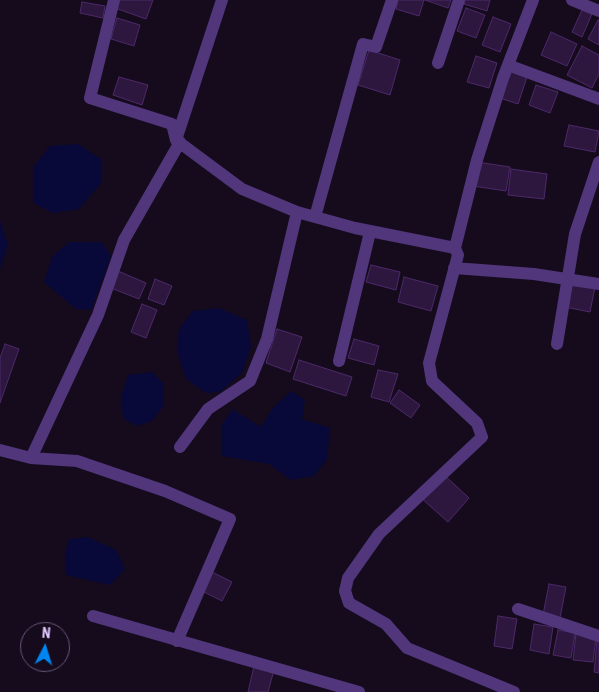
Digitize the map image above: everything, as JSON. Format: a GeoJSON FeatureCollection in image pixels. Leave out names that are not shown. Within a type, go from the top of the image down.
{"type":"FeatureCollection","features":[{"type":"Feature","properties":{"kind":"street"},"geometry":{"type":"LineString","coordinates":[[114,0],[90,98],[172,124],[178,141],[242,189],[315,217],[370,232],[455,248]]}},
{"type":"Feature","properties":{"kind":"street"},"geometry":{"type":"LineString","coordinates":[[32,458],[98,315],[124,240],[178,141],[222,0]]}},
{"type":"Feature","properties":{"kind":"street"},"geometry":{"type":"LineString","coordinates":[[315,217],[363,44],[376,47],[392,0]]}},
{"type":"Feature","properties":{"kind":"street"},"geometry":{"type":"LineString","coordinates":[[438,63],[459,0]]}},
{"type":"Feature","properties":{"kind":"street"},"geometry":{"type":"LineString","coordinates":[[514,692],[407,648],[386,624],[349,603],[344,591],[348,578],[379,534],[482,437],[477,423],[432,381],[428,363],[458,255],[455,248],[477,160],[508,65],[533,0]]}},
{"type":"Feature","properties":{"kind":"street"},"geometry":{"type":"LineString","coordinates":[[572,0],[599,11]]}},
{"type":"Feature","properties":{"kind":"street"},"geometry":{"type":"LineString","coordinates":[[508,65],[599,99]]}},
{"type":"Feature","properties":{"kind":"street"},"geometry":{"type":"LineString","coordinates":[[557,344],[575,234],[599,162]]}},
{"type":"Feature","properties":{"kind":"street"},"geometry":{"type":"LineString","coordinates":[[180,447],[208,409],[250,381],[267,339],[298,212]]}},
{"type":"Feature","properties":{"kind":"street"},"geometry":{"type":"LineString","coordinates":[[339,361],[370,232]]}},
{"type":"Feature","properties":{"kind":"street"},"geometry":{"type":"LineString","coordinates":[[454,268],[569,279],[599,284]]}},
{"type":"Feature","properties":{"kind":"street"},"geometry":{"type":"LineString","coordinates":[[0,450],[32,458],[76,461],[165,491],[230,519],[177,642]]}},
{"type":"Feature","properties":{"kind":"street"},"geometry":{"type":"LineString","coordinates":[[518,609],[599,636]]}},
{"type":"Feature","properties":{"kind":"street"},"geometry":{"type":"LineString","coordinates":[[93,616],[177,642],[359,692]]}},
{"type":"Feature","properties":{"kind":"shaded area"},"geometry":{"type":"Polygon","coordinates":[[[78,144],[101,159],[101,183],[79,209],[53,213],[33,203],[34,166],[50,146],[78,144]]]}},
{"type":"Feature","properties":{"kind":"shaded area"},"geometry":{"type":"Polygon","coordinates":[[[0,221],[8,244],[0,269],[0,221]]]}},
{"type":"Feature","properties":{"kind":"shaded area"},"geometry":{"type":"Polygon","coordinates":[[[69,242],[102,242],[111,256],[91,310],[76,309],[44,282],[52,257],[69,242]]]}},
{"type":"Feature","properties":{"kind":"shaded area"},"geometry":{"type":"Polygon","coordinates":[[[219,308],[247,320],[251,346],[242,373],[220,392],[206,393],[186,379],[177,351],[179,329],[193,311],[219,308]]]}},
{"type":"Feature","properties":{"kind":"shaded area"},"geometry":{"type":"Polygon","coordinates":[[[152,372],[164,384],[164,405],[152,421],[136,426],[123,418],[121,397],[128,375],[152,372]]]}},
{"type":"Feature","properties":{"kind":"shaded area"},"geometry":{"type":"Polygon","coordinates":[[[291,391],[305,400],[302,419],[330,428],[327,459],[314,476],[291,480],[269,464],[222,456],[221,426],[232,409],[261,427],[272,409],[291,391]]]}},
{"type":"Feature","properties":{"kind":"shaded area"},"geometry":{"type":"Polygon","coordinates":[[[88,537],[116,550],[125,569],[110,585],[66,575],[65,554],[69,539],[88,537]]]}},
{"type":"Feature","properties":{"kind":"building"},"geometry":{"type":"Polygon","coordinates":[[[117,0],[153,0],[146,19],[115,8],[117,0]]]}},
{"type":"Feature","properties":{"kind":"building"},"geometry":{"type":"Polygon","coordinates":[[[398,0],[424,0],[419,16],[396,9],[398,0]]]}},
{"type":"Feature","properties":{"kind":"building"},"geometry":{"type":"Polygon","coordinates":[[[425,0],[451,0],[448,8],[425,0]]]}},
{"type":"Feature","properties":{"kind":"building"},"geometry":{"type":"Polygon","coordinates":[[[465,0],[490,0],[487,11],[464,4],[465,0]]]}},
{"type":"Feature","properties":{"kind":"building"},"geometry":{"type":"Polygon","coordinates":[[[82,2],[105,6],[103,18],[80,13],[82,2]]]}},
{"type":"Feature","properties":{"kind":"building"},"geometry":{"type":"Polygon","coordinates":[[[466,8],[485,15],[476,38],[457,31],[466,8]]]}},
{"type":"Feature","properties":{"kind":"building"},"geometry":{"type":"Polygon","coordinates":[[[582,10],[592,14],[582,37],[572,32],[582,10]]]}},
{"type":"Feature","properties":{"kind":"building"},"geometry":{"type":"Polygon","coordinates":[[[493,17],[511,24],[500,52],[482,45],[493,17]]]}},
{"type":"Feature","properties":{"kind":"building"},"geometry":{"type":"Polygon","coordinates":[[[117,18],[140,25],[134,46],[111,39],[117,18]]]}},
{"type":"Feature","properties":{"kind":"building"},"geometry":{"type":"Polygon","coordinates":[[[599,21],[599,45],[588,39],[599,21]]]}},
{"type":"Feature","properties":{"kind":"building"},"geometry":{"type":"Polygon","coordinates":[[[551,32],[577,44],[567,66],[541,55],[551,32]]]}},
{"type":"Feature","properties":{"kind":"building"},"geometry":{"type":"Polygon","coordinates":[[[582,46],[599,55],[599,74],[592,88],[567,75],[582,46]]]}},
{"type":"Feature","properties":{"kind":"building"},"geometry":{"type":"Polygon","coordinates":[[[369,50],[400,60],[390,95],[358,85],[369,50]]]}},
{"type":"Feature","properties":{"kind":"building"},"geometry":{"type":"Polygon","coordinates":[[[476,56],[497,63],[489,88],[467,82],[476,56]]]}},
{"type":"Feature","properties":{"kind":"building"},"geometry":{"type":"Polygon","coordinates":[[[508,71],[527,77],[518,104],[500,98],[508,71]]]}},
{"type":"Feature","properties":{"kind":"building"},"geometry":{"type":"Polygon","coordinates":[[[119,77],[148,85],[142,105],[113,95],[119,77]]]}},
{"type":"Feature","properties":{"kind":"building"},"geometry":{"type":"Polygon","coordinates":[[[536,85],[558,92],[550,113],[529,105],[536,85]]]}},
{"type":"Feature","properties":{"kind":"building"},"geometry":{"type":"Polygon","coordinates":[[[569,125],[599,131],[595,152],[564,146],[569,125]]]}},
{"type":"Feature","properties":{"kind":"building"},"geometry":{"type":"Polygon","coordinates":[[[477,162],[510,167],[506,191],[473,186],[477,162]]]}},
{"type":"Feature","properties":{"kind":"building"},"geometry":{"type":"Polygon","coordinates":[[[511,169],[547,174],[544,199],[508,195],[511,169]]]}},
{"type":"Feature","properties":{"kind":"building"},"geometry":{"type":"Polygon","coordinates":[[[371,265],[400,272],[396,290],[366,282],[371,265]]]}},
{"type":"Feature","properties":{"kind":"building"},"geometry":{"type":"Polygon","coordinates":[[[118,271],[146,283],[139,299],[111,288],[118,271]]]}},
{"type":"Feature","properties":{"kind":"building"},"geometry":{"type":"Polygon","coordinates":[[[404,277],[438,286],[431,311],[398,302],[404,277]]]}},
{"type":"Feature","properties":{"kind":"building"},"geometry":{"type":"Polygon","coordinates":[[[155,279],[172,286],[164,305],[148,299],[155,279]]]}},
{"type":"Feature","properties":{"kind":"building"},"geometry":{"type":"Polygon","coordinates":[[[570,282],[595,287],[590,312],[565,307],[570,282]]]}},
{"type":"Feature","properties":{"kind":"building"},"geometry":{"type":"Polygon","coordinates":[[[142,304],[157,310],[146,338],[131,332],[142,304]]]}},
{"type":"Feature","properties":{"kind":"building"},"geometry":{"type":"Polygon","coordinates":[[[277,329],[302,337],[290,372],[266,363],[277,329]]]}},
{"type":"Feature","properties":{"kind":"building"},"geometry":{"type":"Polygon","coordinates":[[[354,339],[379,346],[374,365],[348,358],[354,339]]]}},
{"type":"Feature","properties":{"kind":"building"},"geometry":{"type":"Polygon","coordinates":[[[5,344],[19,349],[0,403],[0,358],[5,344]]]}},
{"type":"Feature","properties":{"kind":"building"},"geometry":{"type":"Polygon","coordinates":[[[299,360],[352,377],[346,396],[293,379],[299,360]]]}},
{"type":"Feature","properties":{"kind":"building"},"geometry":{"type":"Polygon","coordinates":[[[378,370],[398,374],[389,402],[371,397],[378,370]]]}},
{"type":"Feature","properties":{"kind":"building"},"geometry":{"type":"Polygon","coordinates":[[[399,390],[420,405],[411,418],[390,403],[399,390]]]}},
{"type":"Feature","properties":{"kind":"building"},"geometry":{"type":"Polygon","coordinates":[[[443,474],[469,498],[448,522],[421,498],[443,474]]]}},
{"type":"Feature","properties":{"kind":"building"},"geometry":{"type":"Polygon","coordinates":[[[210,571],[232,582],[222,601],[200,590],[210,571]]]}},
{"type":"Feature","properties":{"kind":"building"},"geometry":{"type":"Polygon","coordinates":[[[549,584],[566,587],[560,618],[543,615],[549,584]]]}},
{"type":"Feature","properties":{"kind":"building"},"geometry":{"type":"Polygon","coordinates":[[[498,616],[517,619],[512,649],[494,646],[498,616]]]}},
{"type":"Feature","properties":{"kind":"building"},"geometry":{"type":"Polygon","coordinates":[[[534,624],[553,627],[549,654],[530,650],[534,624]]]}},
{"type":"Feature","properties":{"kind":"building"},"geometry":{"type":"Polygon","coordinates":[[[558,630],[575,633],[571,658],[553,655],[558,630]]]}},
{"type":"Feature","properties":{"kind":"building"},"geometry":{"type":"Polygon","coordinates":[[[576,634],[596,637],[593,662],[573,660],[576,634]]]}},
{"type":"Feature","properties":{"kind":"building"},"geometry":{"type":"Polygon","coordinates":[[[597,641],[599,641],[599,673],[594,672],[597,641]]]}},
{"type":"Feature","properties":{"kind":"building"},"geometry":{"type":"Polygon","coordinates":[[[254,666],[274,670],[268,692],[248,692],[254,666]]]}}]}
